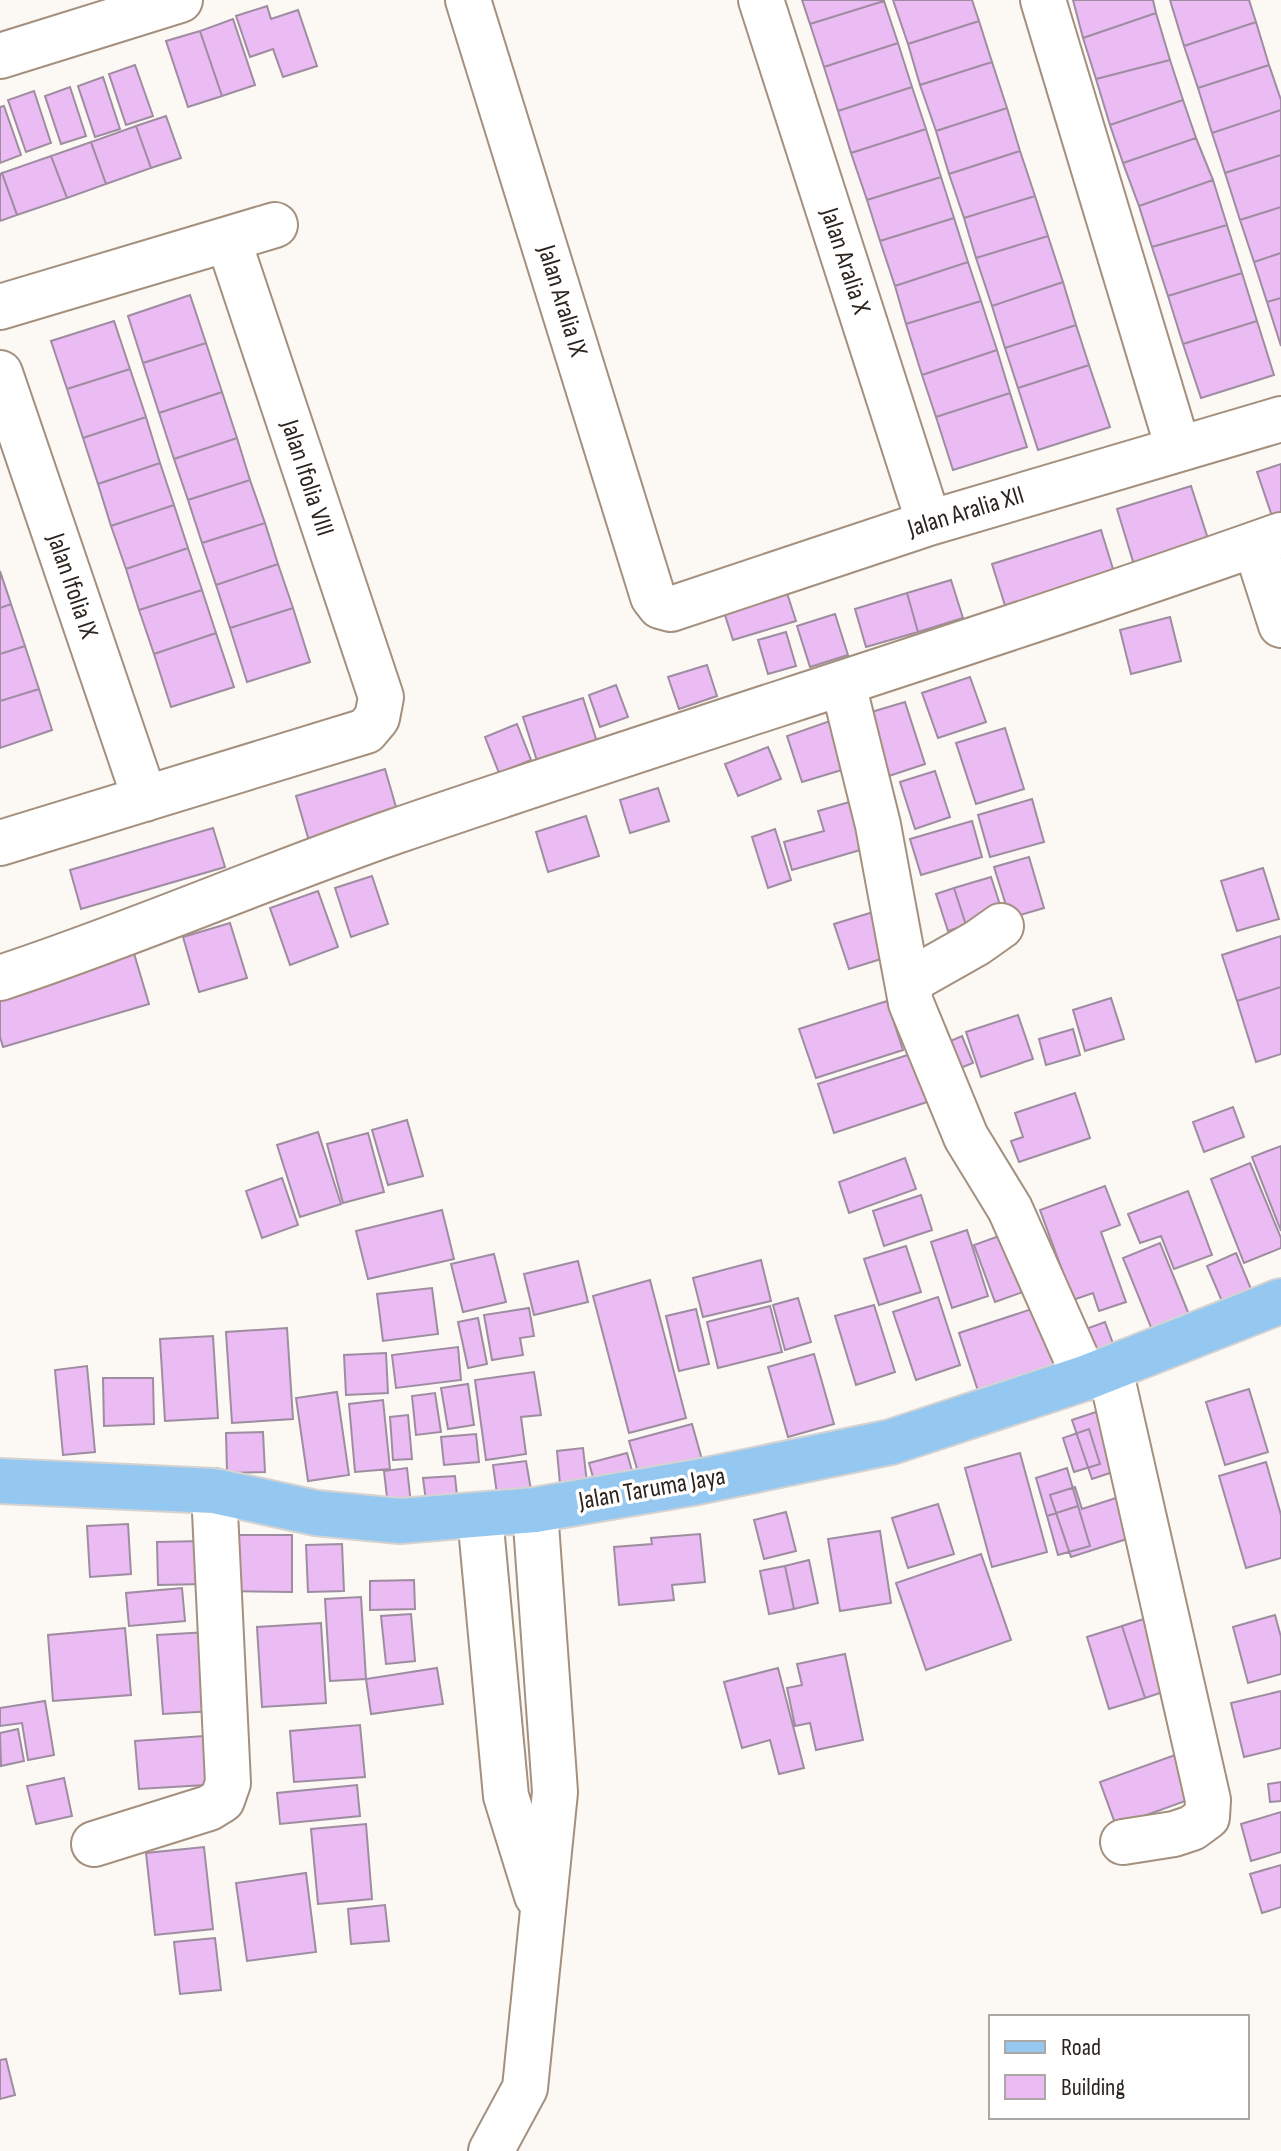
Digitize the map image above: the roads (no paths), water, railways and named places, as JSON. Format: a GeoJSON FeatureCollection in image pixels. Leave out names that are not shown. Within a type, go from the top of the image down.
{"type":"FeatureCollection","features":[{"type":"Feature","properties":{"kind":"main road","name":"Jalan Taruma Jaya"},"geometry":{"type":"LineString","coordinates":[[0,1481],[214,1491],[316,1513],[400,1521],[535,1510],[697,1482],[891,1442],[1097,1374],[1281,1301]]}},
{"type":"Feature","properties":{"kind":"street"},"geometry":{"type":"LineString","coordinates":[[0,56],[178,0]]}},
{"type":"Feature","properties":{"kind":"street","name":"Jalan Aralia IX"},"geometry":{"type":"LineString","coordinates":[[468,0],[655,602]]}},
{"type":"Feature","properties":{"kind":"street","name":"Jalan Aralia X"},"geometry":{"type":"LineString","coordinates":[[761,0],[929,523]]}},
{"type":"Feature","properties":{"kind":"street"},"geometry":{"type":"LineString","coordinates":[[1043,0],[1178,448]]}},
{"type":"Feature","properties":{"kind":"street"},"geometry":{"type":"LineString","coordinates":[[0,307],[275,225]]}},
{"type":"Feature","properties":{"kind":"street","name":"Jalan Ifolia VIII"},"geometry":{"type":"LineString","coordinates":[[145,799],[366,731],[377,718],[381,697],[228,239]]}},
{"type":"Feature","properties":{"kind":"street","name":"Jalan Ifolia IX"},"geometry":{"type":"LineString","coordinates":[[0,373],[145,799]]}},
{"type":"Feature","properties":{"kind":"street","name":"Jalan Aralia XII"},"geometry":{"type":"LineString","coordinates":[[655,602],[671,609],[929,523],[1281,419]]}},
{"type":"Feature","properties":{"kind":"street"},"geometry":{"type":"LineString","coordinates":[[0,978],[79,952],[393,832],[1268,540],[1281,625]]}},
{"type":"Feature","properties":{"kind":"street"},"geometry":{"type":"LineString","coordinates":[[843,684],[878,825],[911,1003],[966,1137],[1010,1209],[1097,1374],[1208,1800],[1207,1817],[1192,1828],[1123,1842]]}},
{"type":"Feature","properties":{"kind":"street"},"geometry":{"type":"LineString","coordinates":[[0,843],[145,799]]}},
{"type":"Feature","properties":{"kind":"street"},"geometry":{"type":"LineString","coordinates":[[908,982],[1001,926]]}},
{"type":"Feature","properties":{"kind":"street"},"geometry":{"type":"LineString","coordinates":[[94,1844],[209,1808],[222,1800],[228,1783],[214,1491]]}},
{"type":"Feature","properties":{"kind":"street"},"geometry":{"type":"LineString","coordinates":[[491,2151],[525,2088],[555,1792],[535,1510]]}},
{"type":"Feature","properties":{"kind":"street"},"geometry":{"type":"LineString","coordinates":[[480,1516],[506,1796],[543,1917]]}},
{"type":"Feature","properties":{"kind":"street"},"geometry":{"type":"LineString","coordinates":[[500,1739],[551,1734]]}}]}
